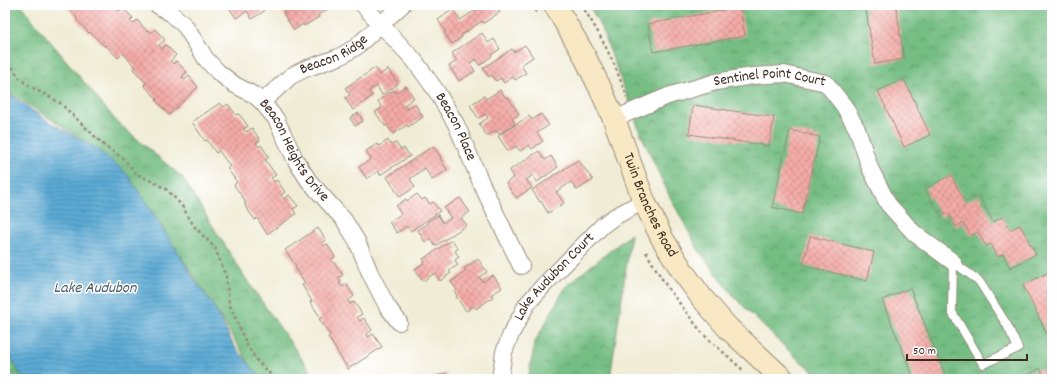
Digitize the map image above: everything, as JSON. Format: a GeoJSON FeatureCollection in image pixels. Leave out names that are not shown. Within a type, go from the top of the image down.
{"type":"FeatureCollection","features":[{"type":"Feature","properties":{"kind":"main road","name":"Twin Branches Road"},"geometry":{"type":"LineString","coordinates":[[548,11],[583,52],[614,119],[644,201],[662,238],[683,272],[702,298],[728,328],[783,379]]}},
{"type":"Feature","properties":{"kind":"street","name":"Beacon Heights Drive"},"geometry":{"type":"LineString","coordinates":[[158,5],[172,14],[184,26],[206,59],[218,72],[235,85],[254,95],[276,119],[296,161],[309,181],[344,220],[357,241],[370,273],[387,306],[399,322]]}},
{"type":"Feature","properties":{"kind":"street","name":"Beacon Place"},"geometry":{"type":"LineString","coordinates":[[363,5],[414,60],[437,92],[456,124],[482,185],[521,266]]}},
{"type":"Feature","properties":{"kind":"street","name":"Beacon Ridge"},"geometry":{"type":"LineString","coordinates":[[262,102],[291,76],[304,69],[339,57],[356,47],[402,5]]}},
{"type":"Feature","properties":{"kind":"street","name":"Sentinel Point Court"},"geometry":{"type":"LineString","coordinates":[[614,119],[668,96],[716,82],[753,76],[784,74],[826,83],[844,106],[856,129],[870,168],[888,204],[914,234],[953,262]]}},
{"type":"Feature","properties":{"kind":"street","name":"Lake Audubon Court"},"geometry":{"type":"LineString","coordinates":[[500,379],[506,346],[528,304],[544,285],[603,225],[644,201]]}},
{"type":"Feature","properties":{"kind":"lane"},"geometry":{"type":"LineString","coordinates":[[953,262],[979,281],[1007,325],[1018,348],[984,364],[952,312],[953,262]]}},
{"type":"Feature","properties":{"kind":"path"},"geometry":{"type":"LineString","coordinates":[[531,5],[548,11]]}},
{"type":"Feature","properties":{"kind":"path"},"geometry":{"type":"LineString","coordinates":[[5,57],[21,80],[59,102],[106,147],[123,158],[137,174],[152,180],[166,189],[182,206],[194,226],[215,248],[226,276],[229,303],[248,347],[258,362],[275,379]]}},
{"type":"Feature","properties":{"kind":"green space"},"geometry":{"type":"Polygon","coordinates":[[[5,5],[22,5],[26,12],[117,122],[182,177],[246,279],[316,379],[263,379],[250,365],[128,175],[99,150],[5,90],[5,5]]]}},
{"type":"Feature","properties":{"kind":"green space"},"geometry":{"type":"Polygon","coordinates":[[[589,5],[1052,5],[1052,379],[823,379],[794,356],[736,299],[699,251],[668,193],[640,132],[603,32],[589,5]]]}},
{"type":"Feature","properties":{"kind":"green space"},"geometry":{"type":"Polygon","coordinates":[[[631,234],[610,379],[528,379],[535,342],[566,286],[631,234]]]}},
{"type":"Feature","properties":{"kind":"green space"},"geometry":{"type":"Polygon","coordinates":[[[5,347],[23,379],[5,379],[5,347]]]}},
{"type":"Feature","properties":{"kind":"water","name":"Lake Audubon"},"geometry":{"type":"Polygon","coordinates":[[[5,91],[45,119],[99,150],[128,175],[193,277],[214,307],[235,347],[263,379],[23,379],[5,347],[5,91]]]}},
{"type":"Feature","properties":{"kind":"building"},"geometry":{"type":"Polygon","coordinates":[[[65,5],[118,5],[116,8],[119,11],[123,8],[133,18],[130,21],[133,24],[137,20],[147,31],[148,30],[151,33],[155,29],[165,40],[159,45],[162,49],[166,45],[176,55],[170,61],[173,64],[176,61],[187,72],[182,77],[185,80],[189,76],[198,87],[169,115],[144,85],[146,83],[133,69],[135,67],[123,53],[118,58],[90,32],[89,33],[65,5]]]}},
{"type":"Feature","properties":{"kind":"building"},"geometry":{"type":"Polygon","coordinates":[[[271,5],[252,19],[247,11],[236,18],[228,6],[271,5]]]}},
{"type":"Feature","properties":{"kind":"building"},"geometry":{"type":"Polygon","coordinates":[[[281,5],[326,5],[328,9],[318,15],[319,17],[294,30],[283,13],[285,11],[281,5]]]}},
{"type":"Feature","properties":{"kind":"building"},"geometry":{"type":"Polygon","coordinates":[[[472,5],[496,5],[500,12],[484,23],[482,21],[461,35],[462,37],[452,44],[444,33],[446,32],[438,20],[453,9],[460,20],[476,10],[472,5]]]}},
{"type":"Feature","properties":{"kind":"building"},"geometry":{"type":"Polygon","coordinates":[[[865,5],[896,5],[904,59],[875,64],[865,5]]]}},
{"type":"Feature","properties":{"kind":"building"},"geometry":{"type":"Polygon","coordinates":[[[740,7],[745,36],[653,52],[648,24],[740,7]]]}},
{"type":"Feature","properties":{"kind":"building"},"geometry":{"type":"Polygon","coordinates":[[[482,33],[488,43],[494,39],[500,49],[480,65],[476,59],[470,63],[475,71],[459,81],[449,66],[457,61],[452,53],[482,33]]]}},
{"type":"Feature","properties":{"kind":"building"},"geometry":{"type":"Polygon","coordinates":[[[525,45],[533,57],[521,65],[526,73],[515,80],[513,77],[504,83],[501,78],[496,81],[492,75],[489,77],[483,68],[512,49],[514,52],[525,45]]]}},
{"type":"Feature","properties":{"kind":"building"},"geometry":{"type":"Polygon","coordinates":[[[375,68],[380,75],[388,69],[398,84],[382,95],[377,86],[369,91],[372,96],[353,110],[345,98],[350,95],[345,88],[375,68]]]}},
{"type":"Feature","properties":{"kind":"building"},"geometry":{"type":"Polygon","coordinates":[[[904,79],[930,135],[904,147],[878,91],[904,79]]]}},
{"type":"Feature","properties":{"kind":"building"},"geometry":{"type":"Polygon","coordinates":[[[406,86],[414,98],[404,105],[407,109],[415,104],[423,117],[408,127],[407,125],[393,134],[375,112],[382,108],[378,101],[394,90],[396,93],[406,86]]]}},
{"type":"Feature","properties":{"kind":"building"},"geometry":{"type":"Polygon","coordinates":[[[500,90],[506,98],[508,97],[519,114],[512,119],[515,124],[499,134],[496,130],[487,136],[479,124],[488,118],[485,114],[478,118],[470,105],[484,96],[486,99],[500,90]]]}},
{"type":"Feature","properties":{"kind":"building"},"geometry":{"type":"Polygon","coordinates":[[[220,103],[224,107],[228,104],[236,115],[239,114],[248,126],[243,129],[246,132],[252,128],[260,140],[256,143],[259,147],[261,145],[269,157],[265,160],[276,175],[271,178],[274,182],[277,180],[285,192],[281,195],[284,199],[289,195],[298,206],[293,209],[296,214],[267,234],[257,218],[255,220],[245,206],[246,205],[244,203],[246,202],[234,185],[237,182],[227,168],[230,166],[219,151],[216,153],[207,140],[205,141],[192,122],[220,103]]]}},
{"type":"Feature","properties":{"kind":"building"},"geometry":{"type":"Polygon","coordinates":[[[693,105],[774,117],[769,146],[689,134],[693,105]]]}},
{"type":"Feature","properties":{"kind":"building"},"geometry":{"type":"Polygon","coordinates":[[[358,113],[363,121],[355,126],[350,118],[358,113]]]}},
{"type":"Feature","properties":{"kind":"building"},"geometry":{"type":"Polygon","coordinates":[[[541,114],[549,125],[537,133],[543,141],[532,149],[529,145],[520,151],[516,146],[508,151],[498,136],[529,116],[532,120],[541,114]]]}},
{"type":"Feature","properties":{"kind":"building"},"geometry":{"type":"Polygon","coordinates":[[[790,130],[820,137],[802,214],[772,207],[790,130]]]}},
{"type":"Feature","properties":{"kind":"building"},"geometry":{"type":"Polygon","coordinates":[[[388,140],[391,145],[396,143],[401,150],[404,148],[410,156],[380,175],[378,171],[367,179],[359,167],[371,159],[366,151],[377,144],[379,146],[388,140]]]}},
{"type":"Feature","properties":{"kind":"building"},"geometry":{"type":"Polygon","coordinates":[[[433,146],[441,157],[440,158],[447,170],[432,180],[425,168],[410,179],[415,187],[400,197],[387,177],[433,146]]]}},
{"type":"Feature","properties":{"kind":"building"},"geometry":{"type":"Polygon","coordinates":[[[539,151],[545,160],[551,156],[558,167],[537,182],[533,175],[526,180],[532,188],[516,198],[506,183],[514,177],[510,170],[539,151]]]}},
{"type":"Feature","properties":{"kind":"building"},"geometry":{"type":"Polygon","coordinates":[[[578,160],[593,180],[577,190],[571,182],[556,192],[564,203],[548,213],[532,190],[578,160]]]}},
{"type":"Feature","properties":{"kind":"building"},"geometry":{"type":"Polygon","coordinates":[[[951,175],[965,202],[979,195],[993,222],[1002,217],[1010,230],[1020,225],[1036,254],[1010,268],[1003,254],[998,257],[991,244],[986,246],[978,232],[971,236],[963,223],[956,227],[948,213],[941,217],[925,189],[951,175]]]}},
{"type":"Feature","properties":{"kind":"building"},"geometry":{"type":"Polygon","coordinates":[[[417,194],[422,200],[425,198],[430,204],[433,202],[440,211],[411,231],[407,226],[397,233],[389,222],[401,214],[396,206],[417,194]]]}},
{"type":"Feature","properties":{"kind":"building"},"geometry":{"type":"Polygon","coordinates":[[[460,198],[470,212],[461,218],[467,225],[435,246],[431,239],[425,242],[418,230],[438,215],[443,223],[451,218],[444,208],[460,198]]]}},
{"type":"Feature","properties":{"kind":"building"},"geometry":{"type":"Polygon","coordinates":[[[318,228],[326,240],[322,243],[324,246],[327,244],[335,257],[331,260],[343,275],[338,278],[341,282],[339,283],[342,287],[346,284],[354,296],[348,301],[350,304],[354,302],[362,314],[357,317],[360,321],[364,318],[372,330],[367,334],[368,337],[373,334],[382,347],[348,369],[328,337],[330,335],[319,319],[321,318],[310,302],[312,301],[302,285],[305,283],[285,250],[318,228]]]}},
{"type":"Feature","properties":{"kind":"building"},"geometry":{"type":"Polygon","coordinates":[[[810,236],[874,252],[867,281],[803,265],[810,236]]]}},
{"type":"Feature","properties":{"kind":"building"},"geometry":{"type":"Polygon","coordinates":[[[452,240],[458,249],[455,251],[459,257],[455,260],[458,265],[449,271],[451,273],[440,281],[435,273],[423,281],[415,269],[425,262],[423,259],[452,240]]]}},
{"type":"Feature","properties":{"kind":"building"},"geometry":{"type":"Polygon","coordinates":[[[478,259],[487,272],[479,277],[483,282],[493,275],[502,288],[491,295],[493,297],[476,309],[474,306],[466,311],[456,297],[455,292],[457,290],[451,282],[466,271],[464,269],[478,259]]]}},
{"type":"Feature","properties":{"kind":"building"},"geometry":{"type":"Polygon","coordinates":[[[1047,273],[1052,283],[1052,344],[1023,285],[1047,273]]]}},
{"type":"Feature","properties":{"kind":"building"},"geometry":{"type":"Polygon","coordinates":[[[910,288],[947,379],[914,379],[882,300],[910,288]]]}},
{"type":"Feature","properties":{"kind":"building"},"geometry":{"type":"Polygon","coordinates":[[[1040,368],[1046,379],[1021,379],[1040,368]]]}},
{"type":"Feature","properties":{"kind":"building"},"geometry":{"type":"Polygon","coordinates":[[[446,373],[448,379],[428,379],[446,373]]]}}]}
